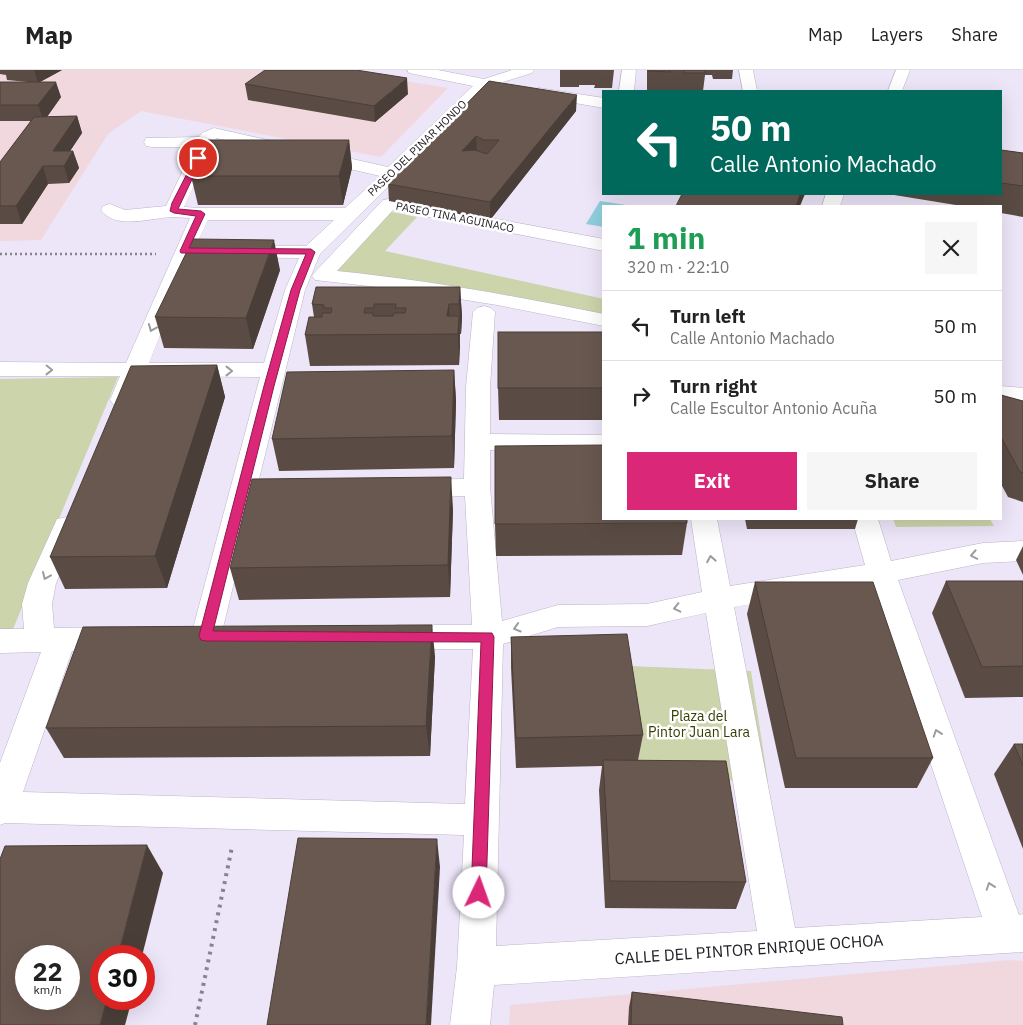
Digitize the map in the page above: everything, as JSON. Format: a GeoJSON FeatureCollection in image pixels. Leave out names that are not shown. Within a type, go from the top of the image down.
{"type":"FeatureCollection","features":[{"type":"Feature","properties":{"kind":"street"},"geometry":{"type":"LineString","coordinates":[[414,70],[602,103]]}},
{"type":"Feature","properties":{"kind":"street"},"geometry":{"type":"LineString","coordinates":[[484,83],[527,70]]}},
{"type":"Feature","properties":{"kind":"street"},"geometry":{"type":"LineString","coordinates":[[627,90],[629,70]]}},
{"type":"Feature","properties":{"kind":"street"},"geometry":{"type":"LineString","coordinates":[[746,70],[750,90]]}},
{"type":"Feature","properties":{"kind":"street"},"geometry":{"type":"LineString","coordinates":[[895,90],[903,70]]}},
{"type":"Feature","properties":{"kind":"street"},"geometry":{"type":"LineString","coordinates":[[528,91],[543,78]]}},
{"type":"Feature","properties":{"kind":"street","name":"PASEO DEL PINAR HONDO"},"geometry":{"type":"LineString","coordinates":[[311,252],[484,83]]}},
{"type":"Feature","properties":{"kind":"street"},"geometry":{"type":"LineString","coordinates":[[174,211],[208,136],[214,133],[391,173]]}},
{"type":"Feature","properties":{"kind":"street"},"geometry":{"type":"LineString","coordinates":[[152,142],[206,142]]}},
{"type":"Feature","properties":{"kind":"street","name":"PASEO TINA AGUINACO"},"geometry":{"type":"LineString","coordinates":[[602,245],[389,204],[322,276],[404,284],[497,299],[602,320]]}},
{"type":"Feature","properties":{"kind":"street"},"geometry":{"type":"LineString","coordinates":[[110,210],[123,216],[174,211],[201,214],[349,214]]}},
{"type":"Feature","properties":{"kind":"street"},"geometry":{"type":"LineString","coordinates":[[112,424],[201,214]]}},
{"type":"Feature","properties":{"kind":"street"},"geometry":{"type":"LineString","coordinates":[[184,251],[311,252],[295,290],[252,492],[191,636],[235,636]]}},
{"type":"Feature","properties":{"kind":"street"},"geometry":{"type":"LineString","coordinates":[[295,290],[322,291],[484,312],[602,338]]}},
{"type":"Feature","properties":{"kind":"street"},"geometry":{"type":"LineString","coordinates":[[470,1025],[476,967],[488,637],[477,487],[477,442],[468,387],[484,312]]}},
{"type":"Feature","properties":{"kind":"street"},"geometry":{"type":"LineString","coordinates":[[0,369],[135,371],[277,381]]}},
{"type":"Feature","properties":{"kind":"street"},"geometry":{"type":"LineString","coordinates":[[1002,393],[1023,396]]}},
{"type":"Feature","properties":{"kind":"street"},"geometry":{"type":"LineString","coordinates":[[477,442],[602,443]]}},
{"type":"Feature","properties":{"kind":"street"},"geometry":{"type":"LineString","coordinates":[[389,489],[477,487]]}},
{"type":"Feature","properties":{"kind":"street"},"geometry":{"type":"LineString","coordinates":[[77,504],[42,583],[37,604],[51,640],[0,808],[482,820]]}},
{"type":"Feature","properties":{"kind":"street"},"geometry":{"type":"LineString","coordinates":[[704,520],[779,947]]}},
{"type":"Feature","properties":{"kind":"street"},"geometry":{"type":"LineString","coordinates":[[865,520],[881,573],[1014,932]]}},
{"type":"Feature","properties":{"kind":"street"},"geometry":{"type":"LineString","coordinates":[[371,636],[488,637],[558,616],[647,615],[718,599],[881,573],[983,553],[1023,551]]}},
{"type":"Feature","properties":{"kind":"street"},"geometry":{"type":"LineString","coordinates":[[0,642],[138,638]]}},
{"type":"Feature","properties":{"kind":"street","name":"CALLE DEL PINTOR ENRIQUE OCHOA"},"geometry":{"type":"LineString","coordinates":[[476,967],[1014,932]]}},
{"type":"Feature","properties":{"kind":"path"},"geometry":{"type":"LineString","coordinates":[[0,254],[167,254],[184,251]]}},
{"type":"Feature","properties":{"kind":"path"},"geometry":{"type":"LineString","coordinates":[[195,1025],[239,814]]}},
{"type":"Feature","properties":{"kind":"shaded area"},"geometry":{"type":"Polygon","coordinates":[[[0,70],[338,70],[448,88],[381,157],[141,111],[108,134],[41,240],[0,241],[0,70]]]}},
{"type":"Feature","properties":{"kind":"shaded area"},"geometry":{"type":"Polygon","coordinates":[[[1009,960],[1023,961],[1023,1025],[509,1025],[510,1005],[1009,960]]]}},
{"type":"Feature","properties":{"kind":"green space"},"geometry":{"type":"Polygon","coordinates":[[[387,211],[417,217],[385,251],[602,299],[602,315],[332,272],[387,211]]]}},
{"type":"Feature","properties":{"kind":"green space"},"geometry":{"type":"Polygon","coordinates":[[[118,377],[13,629],[0,629],[0,379],[118,377]]]}},
{"type":"Feature","properties":{"kind":"green space"},"geometry":{"type":"Polygon","coordinates":[[[893,520],[991,520],[994,526],[896,527],[893,520]]]}},
{"type":"Feature","properties":{"kind":"green space","name":"Plaza del Pintor Juan Lara"},"geometry":{"type":"Polygon","coordinates":[[[629,666],[751,671],[768,782],[635,776],[629,666]]]}},
{"type":"Feature","properties":{"kind":"water"},"geometry":{"type":"Polygon","coordinates":[[[600,201],[626,205],[602,205],[602,227],[586,224],[600,201]]]}},
{"type":"Feature","properties":{"kind":"building"},"geometry":{"type":"Polygon","coordinates":[[[265,70],[356,70],[407,78],[374,106],[245,84],[265,70]]]}},
{"type":"Feature","properties":{"kind":"building"},"geometry":{"type":"Polygon","coordinates":[[[669,70],[670,72],[649,71],[669,70]]]}},
{"type":"Feature","properties":{"kind":"building"},"geometry":{"type":"Polygon","coordinates":[[[684,70],[705,70],[705,73],[684,73],[684,70]]]}},
{"type":"Feature","properties":{"kind":"building"},"geometry":{"type":"Polygon","coordinates":[[[489,81],[577,95],[490,202],[388,184],[489,81]],[[476,136],[462,151],[475,150],[487,154],[499,140],[484,140],[476,136]]]}},
{"type":"Feature","properties":{"kind":"building"},"geometry":{"type":"Polygon","coordinates":[[[0,82],[56,82],[38,105],[0,105],[0,82]]]}},
{"type":"Feature","properties":{"kind":"building"},"geometry":{"type":"Polygon","coordinates":[[[77,116],[53,151],[73,151],[64,166],[43,166],[16,206],[0,206],[0,162],[34,117],[77,116]]]}},
{"type":"Feature","properties":{"kind":"building"},"geometry":{"type":"Polygon","coordinates":[[[208,140],[349,140],[339,176],[191,176],[208,140]]]}},
{"type":"Feature","properties":{"kind":"building"},"geometry":{"type":"Polygon","coordinates":[[[1002,150],[1023,153],[1023,186],[1002,183],[1002,150]]]}},
{"type":"Feature","properties":{"kind":"building"},"geometry":{"type":"Polygon","coordinates":[[[682,195],[800,195],[796,205],[676,205],[682,195]]]}},
{"type":"Feature","properties":{"kind":"building"},"geometry":{"type":"Polygon","coordinates":[[[193,239],[274,240],[246,318],[155,317],[193,239]]]}},
{"type":"Feature","properties":{"kind":"building"},"geometry":{"type":"Polygon","coordinates":[[[316,287],[460,287],[459,304],[449,304],[447,316],[459,316],[458,334],[305,335],[309,317],[322,317],[322,313],[331,313],[332,308],[323,308],[324,305],[312,304],[316,287]],[[374,304],[374,308],[365,308],[364,313],[373,313],[373,316],[393,316],[394,313],[405,313],[406,308],[395,308],[396,304],[374,304]]]}},
{"type":"Feature","properties":{"kind":"building"},"geometry":{"type":"Polygon","coordinates":[[[498,332],[602,332],[602,388],[498,388],[498,332]]]}},
{"type":"Feature","properties":{"kind":"building"},"geometry":{"type":"Polygon","coordinates":[[[217,365],[155,556],[50,557],[131,366],[217,365]]]}},
{"type":"Feature","properties":{"kind":"building"},"geometry":{"type":"Polygon","coordinates":[[[454,370],[452,436],[272,439],[287,372],[454,370]]]}},
{"type":"Feature","properties":{"kind":"building"},"geometry":{"type":"Polygon","coordinates":[[[1002,395],[1023,401],[1023,473],[1020,472],[1002,439],[1002,395]]]}},
{"type":"Feature","properties":{"kind":"building"},"geometry":{"type":"Polygon","coordinates":[[[602,445],[602,520],[687,520],[687,523],[495,524],[495,446],[602,445]]]}},
{"type":"Feature","properties":{"kind":"building"},"geometry":{"type":"Polygon","coordinates":[[[451,477],[448,565],[230,568],[252,479],[451,477]]]}},
{"type":"Feature","properties":{"kind":"building"},"geometry":{"type":"Polygon","coordinates":[[[946,581],[1023,581],[1023,666],[982,667],[946,581]]]}},
{"type":"Feature","properties":{"kind":"building"},"geometry":{"type":"Polygon","coordinates":[[[755,582],[873,582],[933,758],[796,758],[755,582]]]}},
{"type":"Feature","properties":{"kind":"building"},"geometry":{"type":"Polygon","coordinates":[[[432,625],[426,726],[46,728],[83,627],[432,625]]]}},
{"type":"Feature","properties":{"kind":"building"},"geometry":{"type":"Polygon","coordinates":[[[627,634],[643,735],[516,738],[511,637],[627,634]]]}},
{"type":"Feature","properties":{"kind":"building"},"geometry":{"type":"Polygon","coordinates":[[[1014,744],[1023,744],[1023,766],[1014,744]]]}},
{"type":"Feature","properties":{"kind":"building"},"geometry":{"type":"Polygon","coordinates":[[[603,760],[726,761],[746,882],[610,881],[603,760]]]}},
{"type":"Feature","properties":{"kind":"building"},"geometry":{"type":"Polygon","coordinates":[[[298,838],[437,839],[426,1025],[267,1025],[298,838]]]}},
{"type":"Feature","properties":{"kind":"building"},"geometry":{"type":"Polygon","coordinates":[[[147,845],[121,945],[90,945],[90,1010],[104,1010],[100,1025],[0,1025],[0,859],[5,846],[147,845]]]}},
{"type":"Feature","properties":{"kind":"building"},"geometry":{"type":"Polygon","coordinates":[[[632,992],[842,1017],[843,1025],[631,1025],[632,992]]]}},
{"type":"Feature","properties":{"kind":"route"},"geometry":{"type":"LineString","coordinates":[[198,158],[174,211],[201,214],[184,251],[311,252],[295,290],[206,636],[488,637],[479,893]]}}]}
